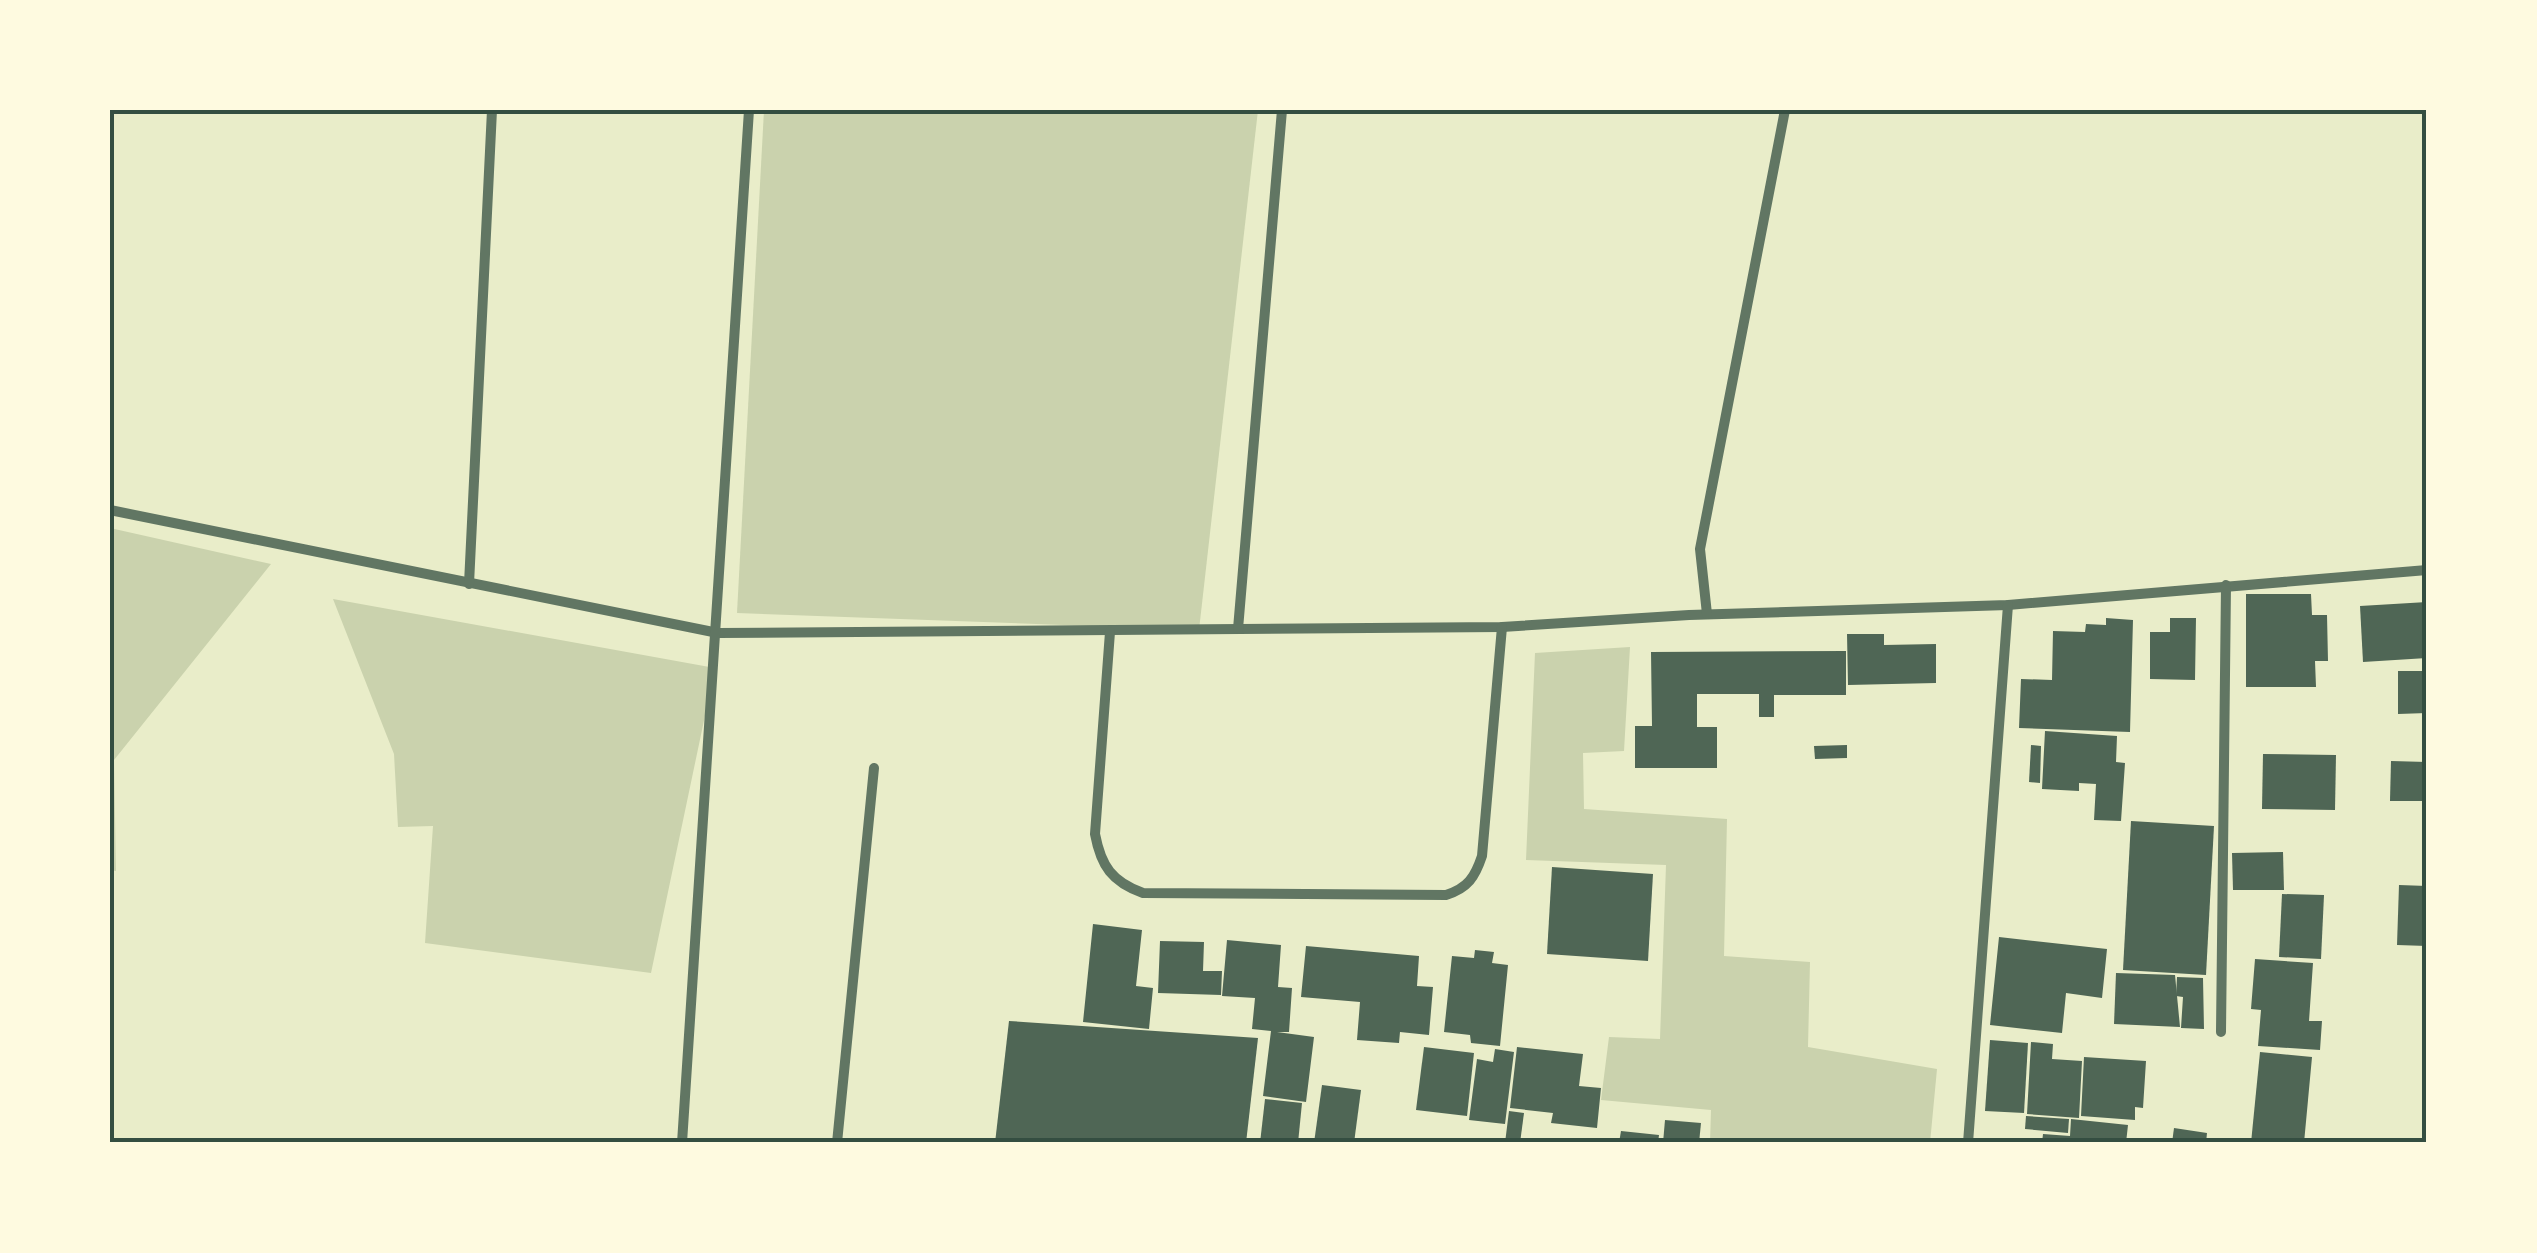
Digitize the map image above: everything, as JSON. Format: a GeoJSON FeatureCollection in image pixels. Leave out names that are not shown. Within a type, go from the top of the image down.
{"type":"FeatureCollection","features":[{"type":"Feature","properties":{"kind":"street"},"geometry":{"type":"LineString","coordinates":[[469,584],[492,110]]}},
{"type":"Feature","properties":{"kind":"street"},"geometry":{"type":"LineString","coordinates":[[682,1143],[749,110]]}},
{"type":"Feature","properties":{"kind":"street"},"geometry":{"type":"LineString","coordinates":[[1238,629],[1282,110]]}},
{"type":"Feature","properties":{"kind":"street"},"geometry":{"type":"LineString","coordinates":[[1707,614],[1700,549],[1785,110]]}},
{"type":"Feature","properties":{"kind":"street"},"geometry":{"type":"LineString","coordinates":[[110,510],[718,633],[1502,627],[1707,614],[2008,605],[2427,570]]}},
{"type":"Feature","properties":{"kind":"street"},"geometry":{"type":"LineString","coordinates":[[2220,1032],[2226,586]]}},
{"type":"Feature","properties":{"kind":"street"},"geometry":{"type":"LineString","coordinates":[[1968,1143],[2008,605]]}},
{"type":"Feature","properties":{"kind":"street"},"geometry":{"type":"LineString","coordinates":[[1110,632],[1095,834],[1099,856],[1123,886],[1143,893],[1446,896],[1464,890],[1475,876],[1482,856],[1502,627]]}},
{"type":"Feature","properties":{"kind":"street"},"geometry":{"type":"LineString","coordinates":[[837,1143],[874,768]]}},
{"type":"Feature","properties":{"kind":"green space"},"geometry":{"type":"Polygon","coordinates":[[[764,110],[1258,110],[1199,630],[737,613],[764,110]]]}},
{"type":"Feature","properties":{"kind":"green space"},"geometry":{"type":"Polygon","coordinates":[[[110,528],[271,564],[114,760],[116,871],[110,870],[110,528]]]}},
{"type":"Feature","properties":{"kind":"green space"},"geometry":{"type":"Polygon","coordinates":[[[333,599],[715,668],[651,973],[425,943],[433,826],[398,827],[394,754],[333,599]]]}},
{"type":"Feature","properties":{"kind":"green space"},"geometry":{"type":"Polygon","coordinates":[[[1630,647],[1624,751],[1583,753],[1584,809],[1727,819],[1724,956],[1810,962],[1808,1047],[1937,1069],[1930,1143],[1710,1143],[1711,1110],[1601,1100],[1609,1037],[1660,1039],[1666,865],[1526,860],[1535,653],[1630,647]]]}},
{"type":"Feature","properties":{"kind":"building"},"geometry":{"type":"Polygon","coordinates":[[[2246,594],[2311,594],[2312,615],[2327,615],[2328,661],[2315,661],[2316,687],[2246,687],[2246,594]]]}},
{"type":"Feature","properties":{"kind":"building"},"geometry":{"type":"Polygon","coordinates":[[[2427,602],[2427,658],[2363,662],[2360,606],[2427,602]]]}},
{"type":"Feature","properties":{"kind":"building"},"geometry":{"type":"Polygon","coordinates":[[[2106,618],[2133,620],[2130,732],[2019,728],[2021,679],[2052,680],[2053,631],[2085,632],[2086,624],[2106,625],[2106,618]]]}},
{"type":"Feature","properties":{"kind":"building"},"geometry":{"type":"Polygon","coordinates":[[[2170,618],[2196,618],[2195,680],[2150,679],[2150,632],[2170,632],[2170,618]]]}},
{"type":"Feature","properties":{"kind":"building"},"geometry":{"type":"Polygon","coordinates":[[[1847,634],[1884,634],[1884,645],[1936,644],[1936,683],[1848,685],[1847,634]]]}},
{"type":"Feature","properties":{"kind":"building"},"geometry":{"type":"Polygon","coordinates":[[[1846,651],[1846,695],[1774,695],[1774,717],[1759,717],[1759,694],[1697,694],[1697,727],[1717,727],[1717,768],[1635,768],[1635,726],[1652,726],[1651,652],[1846,651]]]}},
{"type":"Feature","properties":{"kind":"building"},"geometry":{"type":"Polygon","coordinates":[[[2398,671],[2427,671],[2427,713],[2398,714],[2398,671]]]}},
{"type":"Feature","properties":{"kind":"building"},"geometry":{"type":"Polygon","coordinates":[[[2045,731],[2117,736],[2116,762],[2125,763],[2121,821],[2094,820],[2096,784],[2079,783],[2079,791],[2042,789],[2045,731]]]}},
{"type":"Feature","properties":{"kind":"building"},"geometry":{"type":"Polygon","coordinates":[[[1847,745],[1847,758],[1815,759],[1814,746],[1847,745]]]}},
{"type":"Feature","properties":{"kind":"building"},"geometry":{"type":"Polygon","coordinates":[[[2031,745],[2041,746],[2040,783],[2029,782],[2031,745]]]}},
{"type":"Feature","properties":{"kind":"building"},"geometry":{"type":"Polygon","coordinates":[[[2263,754],[2336,755],[2335,810],[2262,809],[2263,754]]]}},
{"type":"Feature","properties":{"kind":"building"},"geometry":{"type":"Polygon","coordinates":[[[2391,761],[2427,762],[2427,801],[2390,801],[2391,761]]]}},
{"type":"Feature","properties":{"kind":"building"},"geometry":{"type":"Polygon","coordinates":[[[2131,821],[2214,826],[2206,975],[2123,970],[2131,821]]]}},
{"type":"Feature","properties":{"kind":"building"},"geometry":{"type":"Polygon","coordinates":[[[2283,852],[2284,890],[2233,890],[2232,853],[2283,852]]]}},
{"type":"Feature","properties":{"kind":"building"},"geometry":{"type":"Polygon","coordinates":[[[1552,867],[1653,874],[1648,961],[1547,954],[1552,867]]]}},
{"type":"Feature","properties":{"kind":"building"},"geometry":{"type":"Polygon","coordinates":[[[2399,885],[2427,886],[2427,946],[2397,945],[2399,885]]]}},
{"type":"Feature","properties":{"kind":"building"},"geometry":{"type":"Polygon","coordinates":[[[2282,894],[2324,895],[2321,959],[2279,957],[2282,894]]]}},
{"type":"Feature","properties":{"kind":"building"},"geometry":{"type":"Polygon","coordinates":[[[1093,924],[1142,930],[1136,986],[1153,988],[1149,1029],[1083,1022],[1093,924]]]}},
{"type":"Feature","properties":{"kind":"building"},"geometry":{"type":"Polygon","coordinates":[[[1999,937],[2107,949],[2102,998],[2066,993],[2062,1033],[1990,1025],[1999,937]]]}},
{"type":"Feature","properties":{"kind":"building"},"geometry":{"type":"Polygon","coordinates":[[[1227,940],[1281,945],[1278,987],[1292,988],[1289,1032],[1277,1032],[1314,1037],[1306,1102],[1263,1096],[1271,1031],[1252,1029],[1255,998],[1222,996],[1227,940]]]}},
{"type":"Feature","properties":{"kind":"building"},"geometry":{"type":"Polygon","coordinates":[[[1160,941],[1204,942],[1203,971],[1222,971],[1221,995],[1158,993],[1160,941]]]}},
{"type":"Feature","properties":{"kind":"building"},"geometry":{"type":"Polygon","coordinates":[[[1306,946],[1419,956],[1417,986],[1433,987],[1429,1035],[1400,1032],[1399,1043],[1357,1040],[1360,1002],[1301,997],[1306,946]]]}},
{"type":"Feature","properties":{"kind":"building"},"geometry":{"type":"Polygon","coordinates":[[[1475,950],[1494,952],[1492,963],[1508,965],[1500,1046],[1471,1043],[1470,1035],[1444,1032],[1452,956],[1474,958],[1475,950]]]}},
{"type":"Feature","properties":{"kind":"building"},"geometry":{"type":"Polygon","coordinates":[[[2255,959],[2313,963],[2309,1021],[2322,1021],[2320,1050],[2258,1046],[2261,1010],[2251,1009],[2255,959]]]}},
{"type":"Feature","properties":{"kind":"building"},"geometry":{"type":"Polygon","coordinates":[[[2116,973],[2175,975],[2180,1027],[2114,1024],[2116,973]]]}},
{"type":"Feature","properties":{"kind":"building"},"geometry":{"type":"Polygon","coordinates":[[[2177,977],[2203,978],[2204,1029],[2181,1028],[2183,997],[2176,996],[2177,977]]]}},
{"type":"Feature","properties":{"kind":"building"},"geometry":{"type":"Polygon","coordinates":[[[1009,1021],[1258,1038],[1246,1143],[995,1143],[1009,1021]]]}},
{"type":"Feature","properties":{"kind":"building"},"geometry":{"type":"Polygon","coordinates":[[[1990,1040],[2028,1043],[2024,1113],[1985,1111],[1990,1040]]]}},
{"type":"Feature","properties":{"kind":"building"},"geometry":{"type":"Polygon","coordinates":[[[2031,1042],[2053,1044],[2052,1059],[2082,1061],[2079,1118],[2027,1114],[2031,1042]]]}},
{"type":"Feature","properties":{"kind":"building"},"geometry":{"type":"Polygon","coordinates":[[[1424,1047],[1474,1053],[1467,1116],[1416,1110],[1424,1047]]]}},
{"type":"Feature","properties":{"kind":"building"},"geometry":{"type":"Polygon","coordinates":[[[1517,1047],[1583,1054],[1579,1086],[1601,1088],[1597,1128],[1551,1123],[1553,1113],[1510,1108],[1517,1047]]]}},
{"type":"Feature","properties":{"kind":"building"},"geometry":{"type":"Polygon","coordinates":[[[1495,1049],[1514,1052],[1505,1124],[1469,1120],[1477,1059],[1493,1062],[1495,1049]]]}},
{"type":"Feature","properties":{"kind":"building"},"geometry":{"type":"Polygon","coordinates":[[[2260,1052],[2312,1057],[2304,1143],[2251,1143],[2260,1052]]]}},
{"type":"Feature","properties":{"kind":"building"},"geometry":{"type":"Polygon","coordinates":[[[2084,1057],[2146,1061],[2143,1108],[2135,1107],[2135,1120],[2081,1116],[2084,1057]]]}},
{"type":"Feature","properties":{"kind":"building"},"geometry":{"type":"Polygon","coordinates":[[[1322,1085],[1361,1090],[1354,1143],[1314,1143],[1322,1085]]]}},
{"type":"Feature","properties":{"kind":"building"},"geometry":{"type":"Polygon","coordinates":[[[1265,1099],[1302,1103],[1298,1143],[1260,1143],[1265,1099]]]}},
{"type":"Feature","properties":{"kind":"building"},"geometry":{"type":"Polygon","coordinates":[[[1509,1111],[1524,1113],[1520,1143],[1505,1143],[1509,1111]]]}},
{"type":"Feature","properties":{"kind":"building"},"geometry":{"type":"Polygon","coordinates":[[[2026,1116],[2069,1119],[2068,1133],[2025,1129],[2026,1116]]]}},
{"type":"Feature","properties":{"kind":"building"},"geometry":{"type":"Polygon","coordinates":[[[2071,1119],[2128,1125],[2126,1143],[2042,1143],[2043,1134],[2070,1136],[2071,1119]]]}},
{"type":"Feature","properties":{"kind":"building"},"geometry":{"type":"Polygon","coordinates":[[[1665,1120],[1701,1123],[1699,1143],[1663,1143],[1665,1120]]]}},
{"type":"Feature","properties":{"kind":"building"},"geometry":{"type":"Polygon","coordinates":[[[2174,1128],[2207,1133],[2206,1143],[2172,1143],[2174,1128]]]}},
{"type":"Feature","properties":{"kind":"building"},"geometry":{"type":"Polygon","coordinates":[[[1621,1131],[1659,1135],[1658,1143],[1619,1143],[1621,1131]]]}}]}
